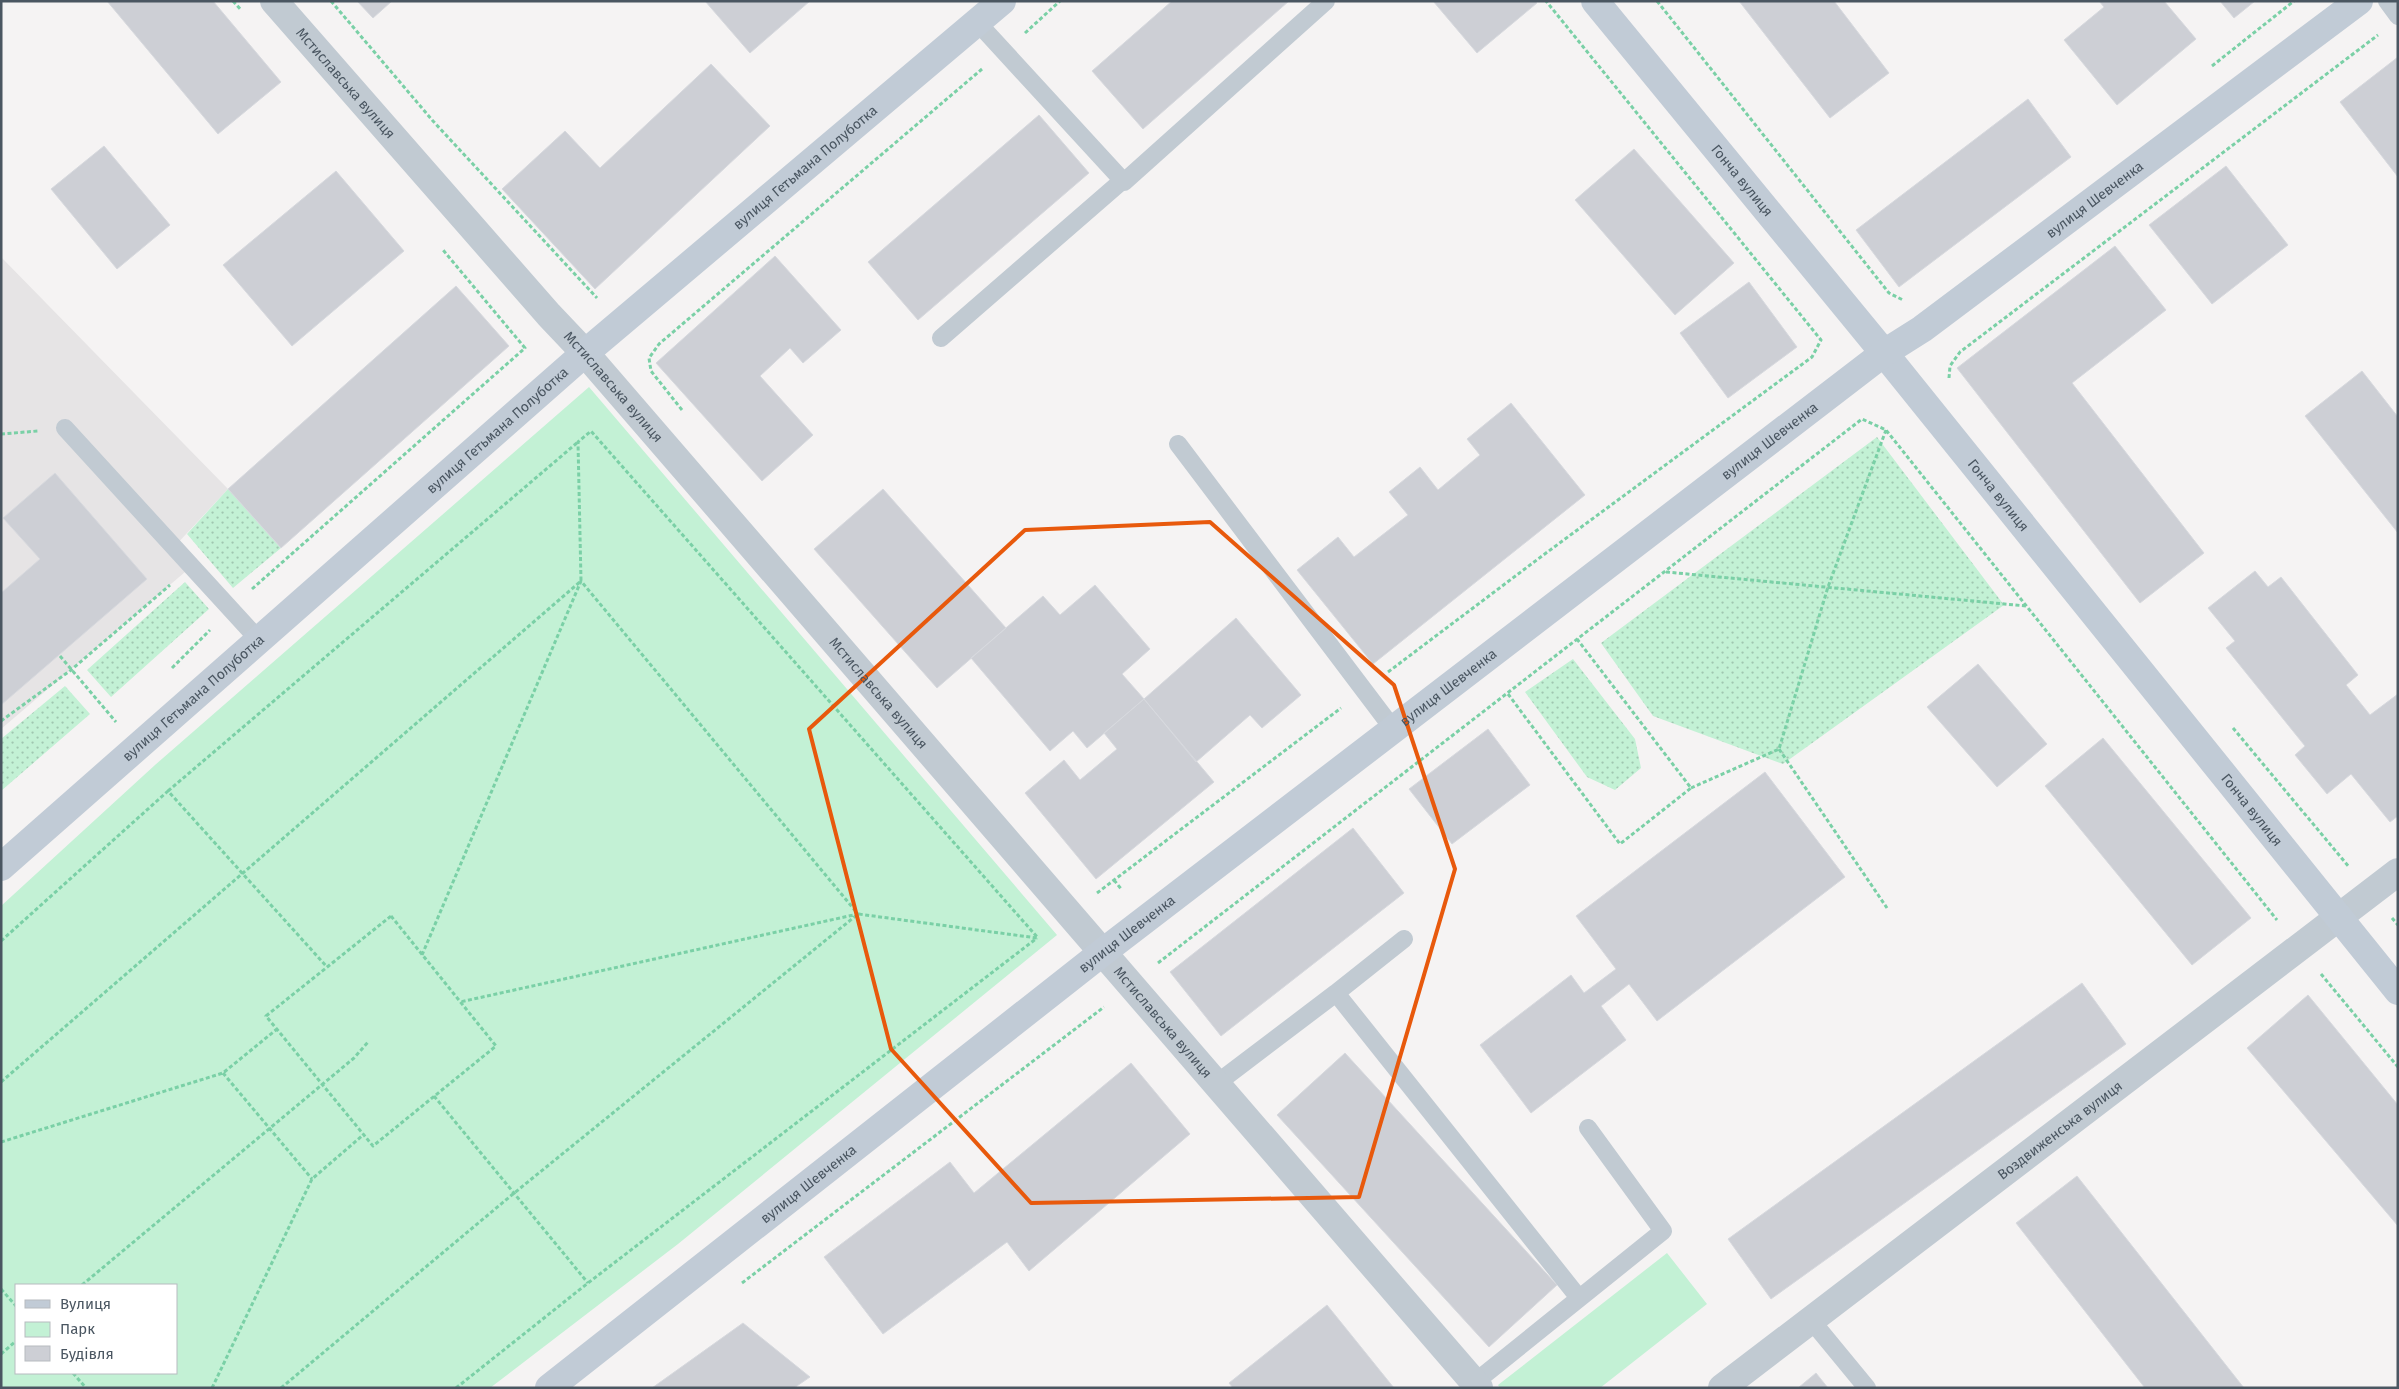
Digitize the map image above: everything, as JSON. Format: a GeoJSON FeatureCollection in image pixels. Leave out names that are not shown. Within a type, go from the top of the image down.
{"type":"FeatureCollection","features":[{"type":"Feature","properties":{"kind":"main road","name":"вулиця Гетьмана Полуботка"},"geometry":{"type":"LineString","coordinates":[[1,867],[585,353],[1002,1]]}},
{"type":"Feature","properties":{"kind":"main road","name":"Гонча вулиця"},"geometry":{"type":"LineString","coordinates":[[1595,1],[1884,354],[2398,991]]}},
{"type":"Feature","properties":{"kind":"main road","name":"вулиця Шевченка"},"geometry":{"type":"LineString","coordinates":[[549,1388],[1103,952],[1884,354],[1922,329],[2359,1]]}},
{"type":"Feature","properties":{"kind":"street","name":"Мстиславська вулиця"},"geometry":{"type":"LineString","coordinates":[[274,1],[549,315],[585,353],[1476,1385]]}},
{"type":"Feature","properties":{"kind":"street","name":"Воздвиженська вулиця"},"geometry":{"type":"LineString","coordinates":[[1722,1388],[2398,872]]}},
{"type":"Feature","properties":{"kind":"lane"},"geometry":{"type":"LineString","coordinates":[[941,338],[1123,180],[1124,182],[1326,1]]}},
{"type":"Feature","properties":{"kind":"lane"},"geometry":{"type":"LineString","coordinates":[[2387,1],[2398,16]]}},
{"type":"Feature","properties":{"kind":"lane"},"geometry":{"type":"LineString","coordinates":[[977,22],[1123,180]]}},
{"type":"Feature","properties":{"kind":"lane"},"geometry":{"type":"LineString","coordinates":[[65,428],[258,640]]}},
{"type":"Feature","properties":{"kind":"lane"},"geometry":{"type":"LineString","coordinates":[[1178,444],[1394,730]]}},
{"type":"Feature","properties":{"kind":"lane"},"geometry":{"type":"LineString","coordinates":[[1216,1084],[1404,939]]}},
{"type":"Feature","properties":{"kind":"lane"},"geometry":{"type":"LineString","coordinates":[[1336,993],[1579,1298]]}},
{"type":"Feature","properties":{"kind":"lane"},"geometry":{"type":"LineString","coordinates":[[1476,1385],[1579,1298],[1663,1231],[1588,1128]]}},
{"type":"Feature","properties":{"kind":"lane"},"geometry":{"type":"LineString","coordinates":[[1811,1320],[1867,1388]]}},
{"type":"Feature","properties":{"kind":"path"},"geometry":{"type":"LineString","coordinates":[[331,1],[432,121],[597,298],[604,294]]}},
{"type":"Feature","properties":{"kind":"path"},"geometry":{"type":"LineString","coordinates":[[686,414],[651,371],[650,358],[659,344],[1060,1]]}},
{"type":"Feature","properties":{"kind":"path"},"geometry":{"type":"LineString","coordinates":[[1095,894],[1542,556],[1812,357],[1821,340],[1546,1]]}},
{"type":"Feature","properties":{"kind":"path"},"geometry":{"type":"LineString","coordinates":[[1656,1],[1889,293],[1909,303]]}},
{"type":"Feature","properties":{"kind":"path"},"geometry":{"type":"LineString","coordinates":[[2207,69],[2294,1]]}},
{"type":"Feature","properties":{"kind":"path"},"geometry":{"type":"LineString","coordinates":[[1950,366],[1960,352],[2382,32]]}},
{"type":"Feature","properties":{"kind":"path"},"geometry":{"type":"LineString","coordinates":[[171,669],[230,609],[525,348],[442,248]]}},
{"type":"Feature","properties":{"kind":"path"},"geometry":{"type":"LineString","coordinates":[[741,1284],[1132,986],[1173,950],[1508,694],[1862,419],[1886,430],[2298,947],[2398,1067]]}},
{"type":"Feature","properties":{"kind":"path"},"geometry":{"type":"LineString","coordinates":[[1,434],[65,428]]}},
{"type":"Feature","properties":{"kind":"path"},"geometry":{"type":"LineString","coordinates":[[1508,694],[1620,844],[1691,788],[1779,749],[1828,587],[1886,430]]}},
{"type":"Feature","properties":{"kind":"path"},"geometry":{"type":"LineString","coordinates":[[1,941],[168,791],[591,431],[1038,938]]}},
{"type":"Feature","properties":{"kind":"path"},"geometry":{"type":"LineString","coordinates":[[422,955],[581,581],[578,442]]}},
{"type":"Feature","properties":{"kind":"path"},"geometry":{"type":"LineString","coordinates":[[1,721],[71,670],[192,566]]}},
{"type":"Feature","properties":{"kind":"path"},"geometry":{"type":"LineString","coordinates":[[1666,572],[2026,606]]}},
{"type":"Feature","properties":{"kind":"path"},"geometry":{"type":"LineString","coordinates":[[1,1082],[581,581]]}},
{"type":"Feature","properties":{"kind":"path"},"geometry":{"type":"LineString","coordinates":[[581,581],[858,914]]}},
{"type":"Feature","properties":{"kind":"path"},"geometry":{"type":"LineString","coordinates":[[1577,639],[1691,788]]}},
{"type":"Feature","properties":{"kind":"path"},"geometry":{"type":"LineString","coordinates":[[60,656],[118,723],[111,730]]}},
{"type":"Feature","properties":{"kind":"path"},"geometry":{"type":"LineString","coordinates":[[1779,749],[1888,908]]}},
{"type":"Feature","properties":{"kind":"path"},"geometry":{"type":"LineString","coordinates":[[168,791],[327,967]]}},
{"type":"Feature","properties":{"kind":"path"},"geometry":{"type":"LineString","coordinates":[[1114,880],[1122,890]]}},
{"type":"Feature","properties":{"kind":"path"},"geometry":{"type":"LineString","coordinates":[[460,1002],[858,914],[1038,938]]}},
{"type":"Feature","properties":{"kind":"path"},"geometry":{"type":"LineString","coordinates":[[281,1388],[514,1194],[858,914]]}},
{"type":"Feature","properties":{"kind":"path"},"geometry":{"type":"LineString","coordinates":[[391,916],[496,1046],[373,1146],[266,1016],[327,967],[391,916]]}},
{"type":"Feature","properties":{"kind":"path"},"geometry":{"type":"LineString","coordinates":[[456,1388],[588,1283],[1038,938]]}},
{"type":"Feature","properties":{"kind":"path"},"geometry":{"type":"LineString","coordinates":[[1,1142],[223,1073],[277,1029]]}},
{"type":"Feature","properties":{"kind":"path"},"geometry":{"type":"LineString","coordinates":[[83,1284],[354,1058],[369,1041]]}},
{"type":"Feature","properties":{"kind":"path"},"geometry":{"type":"LineString","coordinates":[[223,1073],[312,1179]]}},
{"type":"Feature","properties":{"kind":"path"},"geometry":{"type":"LineString","coordinates":[[434,1096],[588,1283]]}},
{"type":"Feature","properties":{"kind":"path"},"geometry":{"type":"LineString","coordinates":[[212,1388],[312,1179],[363,1135]]}},
{"type":"Feature","properties":{"kind":"path"},"geometry":{"type":"LineString","coordinates":[[1,1289],[15,1305]]}},
{"type":"Feature","properties":{"kind":"path"},"geometry":{"type":"LineString","coordinates":[[1,1354],[15,1342]]}},
{"type":"Feature","properties":{"kind":"path"},"geometry":{"type":"LineString","coordinates":[[74,1374],[86,1388]]}},
{"type":"Feature","properties":{"kind":"highlighted area"},"geometry":{"type":"Polygon","coordinates":[[[1210,522],[1394,685],[1455,869],[1359,1197],[1031,1203],[891,1049],[809,729],[1025,530],[1210,522]]]}},
{"type":"Feature","properties":{"kind":"shaded area"},"geometry":{"type":"Polygon","coordinates":[[[1,257],[228,489],[174,547],[192,566],[1,729],[1,257]]]}},
{"type":"Feature","properties":{"kind":"green space"},"geometry":{"type":"Polygon","coordinates":[[[589,387],[1057,935],[678,1244],[490,1388],[1,1388],[1,906],[155,765],[589,387]]]}},
{"type":"Feature","properties":{"kind":"green space"},"geometry":{"type":"Polygon","coordinates":[[[1877,437],[2004,605],[1783,764],[1653,716],[1601,643],[1877,437]]]}},
{"type":"Feature","properties":{"kind":"green space"},"geometry":{"type":"Polygon","coordinates":[[[228,489],[281,548],[233,588],[187,534],[228,489]]]}},
{"type":"Feature","properties":{"kind":"green space"},"geometry":{"type":"Polygon","coordinates":[[[185,582],[209,609],[111,697],[87,670],[185,582]]]}},
{"type":"Feature","properties":{"kind":"green space"},"geometry":{"type":"Polygon","coordinates":[[[1573,659],[1635,739],[1641,768],[1615,790],[1587,777],[1525,692],[1573,659]]]}},
{"type":"Feature","properties":{"kind":"green space"},"geometry":{"type":"Polygon","coordinates":[[[65,686],[90,714],[1,791],[1,739],[65,686]]]}},
{"type":"Feature","properties":{"kind":"green space"},"geometry":{"type":"Polygon","coordinates":[[[1667,1253],[1707,1304],[1600,1388],[1500,1388],[1498,1385],[1667,1253]]]}},
{"type":"Feature","properties":{"kind":"building"},"geometry":{"type":"Polygon","coordinates":[[[107,1],[213,1],[281,82],[218,134],[107,1]]]}},
{"type":"Feature","properties":{"kind":"building"},"geometry":{"type":"Polygon","coordinates":[[[357,1],[392,1],[373,18],[357,1]]]}},
{"type":"Feature","properties":{"kind":"building"},"geometry":{"type":"Polygon","coordinates":[[[705,1],[810,1],[750,53],[705,1]]]}},
{"type":"Feature","properties":{"kind":"building"},"geometry":{"type":"Polygon","coordinates":[[[1172,1],[1289,1],[1143,129],[1092,71],[1172,1]]]}},
{"type":"Feature","properties":{"kind":"building"},"geometry":{"type":"Polygon","coordinates":[[[1433,1],[1535,1],[1537,3],[1477,53],[1433,1]]]}},
{"type":"Feature","properties":{"kind":"building"},"geometry":{"type":"Polygon","coordinates":[[[1739,1],[1834,1],[1889,73],[1830,118],[1739,1]]]}},
{"type":"Feature","properties":{"kind":"building"},"geometry":{"type":"Polygon","coordinates":[[[2099,1],[2164,1],[2196,39],[2117,105],[2064,40],[2104,7],[2099,1]]]}},
{"type":"Feature","properties":{"kind":"building"},"geometry":{"type":"Polygon","coordinates":[[[2220,1],[2255,1],[2234,18],[2220,1]]]}},
{"type":"Feature","properties":{"kind":"building"},"geometry":{"type":"Polygon","coordinates":[[[2398,57],[2398,177],[2340,102],[2398,57]]]}},
{"type":"Feature","properties":{"kind":"building"},"geometry":{"type":"Polygon","coordinates":[[[711,64],[770,126],[595,289],[502,189],[565,131],[600,168],[711,64]]]}},
{"type":"Feature","properties":{"kind":"building"},"geometry":{"type":"Polygon","coordinates":[[[2028,99],[2071,157],[1899,287],[1856,230],[2028,99]]]}},
{"type":"Feature","properties":{"kind":"building"},"geometry":{"type":"Polygon","coordinates":[[[1039,115],[1089,173],[918,320],[868,262],[1039,115]]]}},
{"type":"Feature","properties":{"kind":"building"},"geometry":{"type":"Polygon","coordinates":[[[104,146],[170,225],[117,269],[51,189],[104,146]]]}},
{"type":"Feature","properties":{"kind":"building"},"geometry":{"type":"Polygon","coordinates":[[[1634,149],[1734,263],[1675,315],[1575,200],[1634,149]]]}},
{"type":"Feature","properties":{"kind":"building"},"geometry":{"type":"Polygon","coordinates":[[[2226,166],[2288,245],[2212,304],[2149,225],[2226,166]]]}},
{"type":"Feature","properties":{"kind":"building"},"geometry":{"type":"Polygon","coordinates":[[[336,171],[404,251],[292,346],[223,265],[336,171]]]}},
{"type":"Feature","properties":{"kind":"building"},"geometry":{"type":"Polygon","coordinates":[[[2115,246],[2166,310],[2072,383],[2204,553],[2140,603],[1957,368],[2115,246]]]}},
{"type":"Feature","properties":{"kind":"building"},"geometry":{"type":"Polygon","coordinates":[[[775,256],[841,330],[803,363],[790,348],[760,376],[813,435],[762,481],[656,363],[775,256]]]}},
{"type":"Feature","properties":{"kind":"building"},"geometry":{"type":"Polygon","coordinates":[[[1749,282],[1797,347],[1728,398],[1680,333],[1749,282]]]}},
{"type":"Feature","properties":{"kind":"building"},"geometry":{"type":"Polygon","coordinates":[[[456,286],[509,346],[281,548],[228,489],[456,286]]]}},
{"type":"Feature","properties":{"kind":"building"},"geometry":{"type":"Polygon","coordinates":[[[2362,371],[2398,417],[2398,533],[2305,416],[2362,371]]]}},
{"type":"Feature","properties":{"kind":"building"},"geometry":{"type":"Polygon","coordinates":[[[1511,403],[1585,495],[1373,664],[1297,570],[1338,537],[1354,557],[1408,515],[1389,492],[1420,467],[1438,490],[1480,455],[1467,439],[1511,403]]]}},
{"type":"Feature","properties":{"kind":"building"},"geometry":{"type":"Polygon","coordinates":[[[55,473],[147,579],[1,705],[1,593],[40,559],[3,518],[55,473]]]}},
{"type":"Feature","properties":{"kind":"building"},"geometry":{"type":"Polygon","coordinates":[[[883,489],[1006,628],[937,688],[814,549],[883,489]]]}},
{"type":"Feature","properties":{"kind":"building"},"geometry":{"type":"Polygon","coordinates":[[[2255,571],[2268,587],[2281,577],[2358,675],[2346,685],[2370,715],[2398,694],[2398,816],[2390,822],[2351,774],[2327,794],[2295,755],[2305,746],[2226,648],[2235,641],[2208,608],[2255,571]]]}},
{"type":"Feature","properties":{"kind":"building"},"geometry":{"type":"Polygon","coordinates":[[[1095,585],[1150,649],[1122,674],[1144,699],[1087,748],[1073,731],[1050,751],[971,658],[1043,596],[1060,615],[1095,585]]]}},
{"type":"Feature","properties":{"kind":"building"},"geometry":{"type":"Polygon","coordinates":[[[1236,618],[1301,695],[1262,728],[1250,715],[1196,762],[1144,699],[1236,618]]]}},
{"type":"Feature","properties":{"kind":"building"},"geometry":{"type":"Polygon","coordinates":[[[1978,664],[2047,744],[1997,787],[1927,707],[1978,664]]]}},
{"type":"Feature","properties":{"kind":"building"},"geometry":{"type":"Polygon","coordinates":[[[1144,699],[1214,782],[1096,879],[1025,793],[1064,760],[1080,780],[1117,749],[1104,733],[1144,699]]]}},
{"type":"Feature","properties":{"kind":"building"},"geometry":{"type":"Polygon","coordinates":[[[1488,729],[1530,785],[1452,844],[1409,789],[1488,729]]]}},
{"type":"Feature","properties":{"kind":"building"},"geometry":{"type":"Polygon","coordinates":[[[2103,738],[2251,918],[2192,965],[2045,786],[2103,738]]]}},
{"type":"Feature","properties":{"kind":"building"},"geometry":{"type":"Polygon","coordinates":[[[1765,772],[1845,877],[1657,1021],[1629,984],[1601,1006],[1626,1040],[1531,1113],[1480,1045],[1571,975],[1584,993],[1616,969],[1576,916],[1765,772]]]}},
{"type":"Feature","properties":{"kind":"building"},"geometry":{"type":"Polygon","coordinates":[[[1353,828],[1404,893],[1221,1036],[1170,972],[1353,828]]]}},
{"type":"Feature","properties":{"kind":"building"},"geometry":{"type":"Polygon","coordinates":[[[2082,983],[2126,1044],[1771,1299],[1728,1239],[2082,983]]]}},
{"type":"Feature","properties":{"kind":"building"},"geometry":{"type":"Polygon","coordinates":[[[2308,995],[2398,1105],[2398,1226],[2247,1048],[2308,995]]]}},
{"type":"Feature","properties":{"kind":"building"},"geometry":{"type":"Polygon","coordinates":[[[1345,1053],[1557,1285],[1489,1347],[1277,1115],[1345,1053]]]}},
{"type":"Feature","properties":{"kind":"building"},"geometry":{"type":"Polygon","coordinates":[[[1131,1063],[1190,1134],[1029,1271],[1007,1242],[883,1334],[824,1257],[950,1162],[974,1193],[1131,1063]]]}},
{"type":"Feature","properties":{"kind":"building"},"geometry":{"type":"Polygon","coordinates":[[[2077,1176],[2244,1388],[2145,1388],[2016,1223],[2077,1176]]]}},
{"type":"Feature","properties":{"kind":"building"},"geometry":{"type":"Polygon","coordinates":[[[1327,1305],[1394,1388],[1233,1388],[1229,1383],[1327,1305]]]}},
{"type":"Feature","properties":{"kind":"building"},"geometry":{"type":"Polygon","coordinates":[[[743,1323],[810,1377],[794,1388],[652,1388],[743,1323]]]}},
{"type":"Feature","properties":{"kind":"building"},"geometry":{"type":"Polygon","coordinates":[[[1816,1373],[1828,1388],[1798,1388],[1816,1373]]]}}]}
